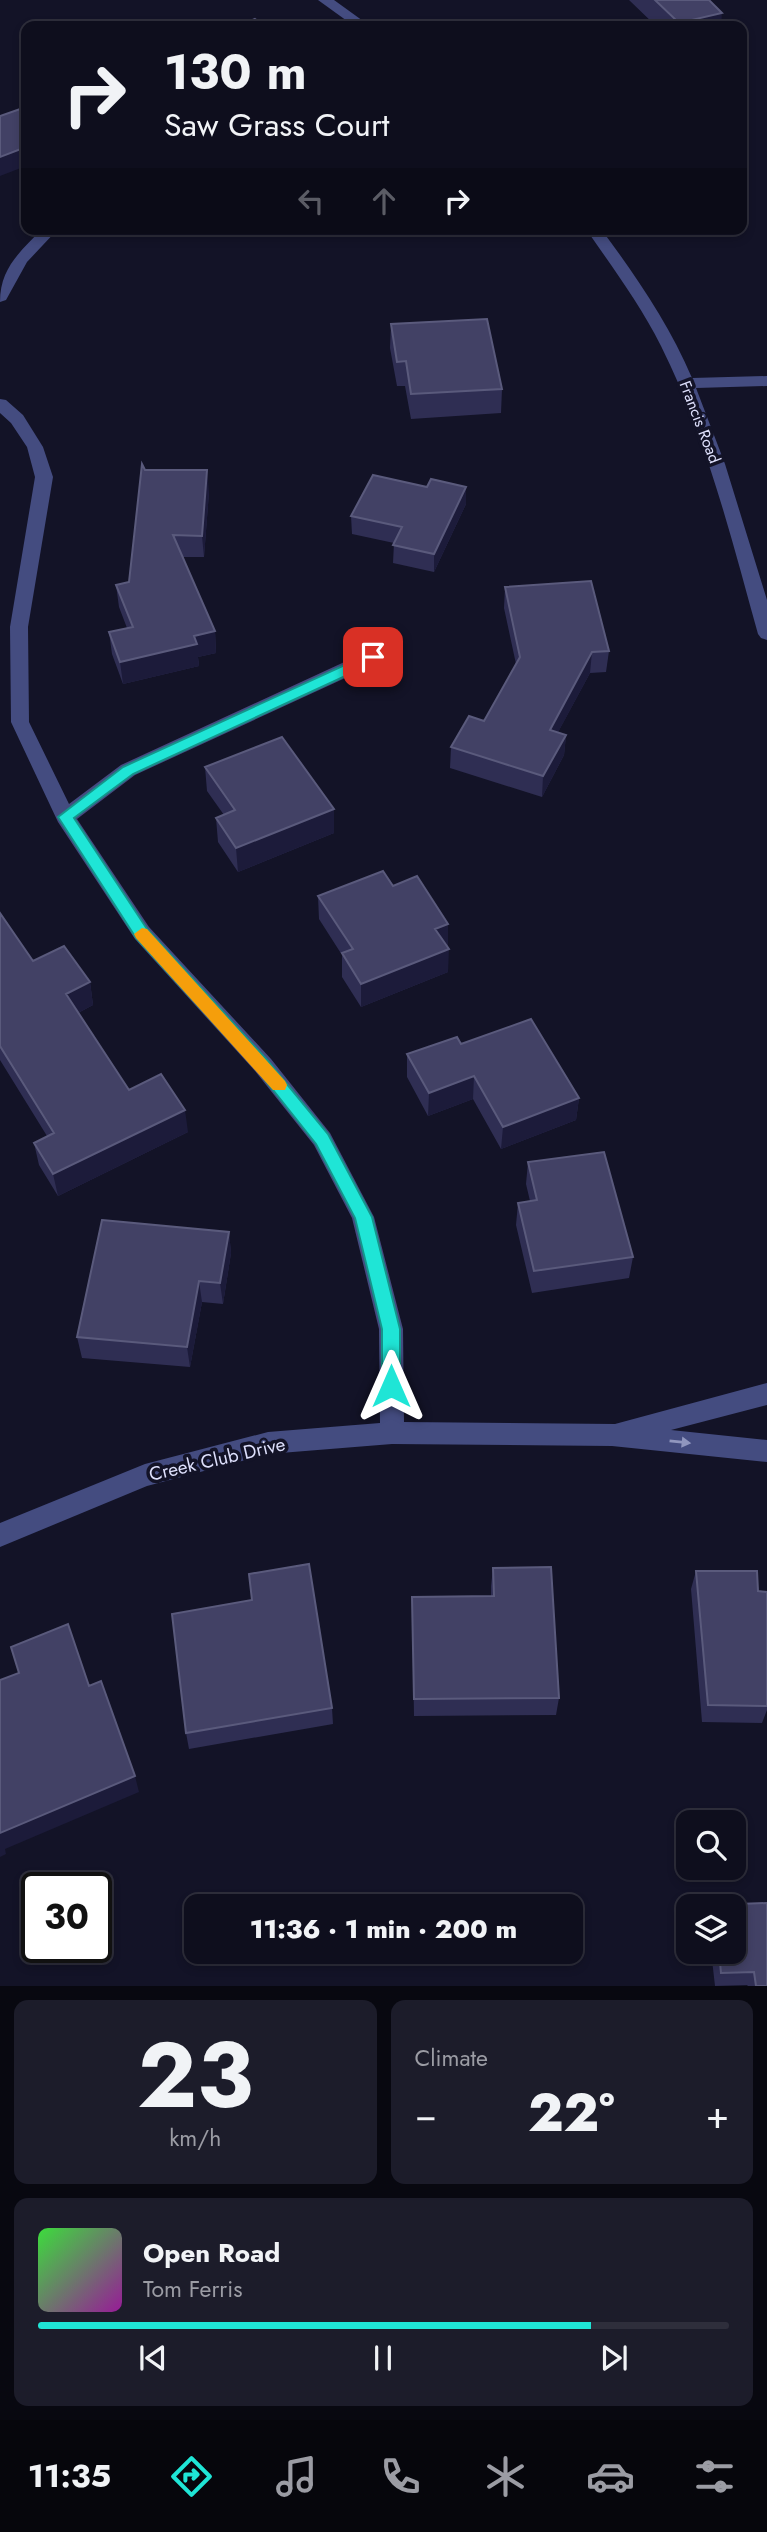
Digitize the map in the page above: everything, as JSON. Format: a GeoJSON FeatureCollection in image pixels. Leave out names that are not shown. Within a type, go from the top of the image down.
{"type":"FeatureCollection","features":[{"type":"Feature","properties":{"kind":"street"},"geometry":{"type":"LineString","coordinates":[[324,0],[356,21]]}},
{"type":"Feature","properties":{"kind":"street"},"geometry":{"type":"LineString","coordinates":[[0,297],[20,260],[45,235]]}},
{"type":"Feature","properties":{"kind":"street","name":"Francis Road"},"geometry":{"type":"LineString","coordinates":[[597,235],[649,310],[685,383],[730,501],[767,634]]}},
{"type":"Feature","properties":{"kind":"street"},"geometry":{"type":"LineString","coordinates":[[685,383],[767,381]]}},
{"type":"Feature","properties":{"kind":"street"},"geometry":{"type":"LineString","coordinates":[[0,404],[17,419],[35,447],[44,477],[19,627],[20,722],[65,817],[142,933],[263,1065],[322,1139],[363,1217],[391,1329],[392,1433]]}},
{"type":"Feature","properties":{"kind":"street"},"geometry":{"type":"LineString","coordinates":[[65,817],[128,770],[373,657]]}},
{"type":"Feature","properties":{"kind":"street","name":"Creek Club Drive"},"geometry":{"type":"LineString","coordinates":[[612,1435],[767,1394]]}},
{"type":"Feature","properties":{"kind":"street","name":"Creek Club Drive"},"geometry":{"type":"LineString","coordinates":[[0,1535],[145,1475],[268,1443],[392,1433],[612,1435],[767,1451]]}},
{"type":"Feature","properties":{"kind":"building"},"geometry":{"type":"Polygon","coordinates":[[[655,0],[709,0],[722,13],[688,21],[677,21],[655,0]]]}},
{"type":"Feature","properties":{"kind":"building"},"geometry":{"type":"Polygon","coordinates":[[[21,109],[21,149],[0,157],[0,116],[21,109]]]}},
{"type":"Feature","properties":{"kind":"building"},"geometry":{"type":"Polygon","coordinates":[[[487,319],[502,389],[411,394],[406,361],[397,362],[391,324],[487,319]]]}},
{"type":"Feature","properties":{"kind":"building"},"geometry":{"type":"Polygon","coordinates":[[[142,464],[145,470],[207,470],[202,536],[173,535],[215,631],[194,636],[197,644],[120,662],[109,632],[133,627],[116,585],[129,582],[142,464]]]}},
{"type":"Feature","properties":{"kind":"building"},"geometry":{"type":"Polygon","coordinates":[[[373,475],[427,487],[431,479],[466,487],[434,554],[393,545],[402,527],[351,516],[373,475]]]}},
{"type":"Feature","properties":{"kind":"building"},"geometry":{"type":"Polygon","coordinates":[[[591,581],[609,651],[592,652],[550,730],[566,735],[543,776],[451,747],[469,716],[484,721],[520,657],[505,587],[591,581]]]}},
{"type":"Feature","properties":{"kind":"building"},"geometry":{"type":"Polygon","coordinates":[[[282,737],[334,809],[236,848],[216,818],[235,810],[205,767],[282,737]]]}},
{"type":"Feature","properties":{"kind":"building"},"geometry":{"type":"Polygon","coordinates":[[[383,871],[393,886],[417,876],[448,924],[435,929],[449,949],[361,984],[342,953],[353,949],[318,896],[383,871]]]}},
{"type":"Feature","properties":{"kind":"building"},"geometry":{"type":"Polygon","coordinates":[[[0,913],[33,961],[64,946],[90,982],[66,994],[129,1090],[161,1074],[185,1110],[53,1174],[34,1143],[54,1133],[0,1046],[0,913]]]}},
{"type":"Feature","properties":{"kind":"building"},"geometry":{"type":"Polygon","coordinates":[[[531,1019],[579,1098],[503,1127],[474,1076],[429,1093],[407,1054],[457,1037],[461,1044],[531,1019]]]}},
{"type":"Feature","properties":{"kind":"building"},"geometry":{"type":"Polygon","coordinates":[[[604,1152],[633,1257],[534,1271],[518,1203],[537,1200],[528,1162],[604,1152]]]}},
{"type":"Feature","properties":{"kind":"building"},"geometry":{"type":"Polygon","coordinates":[[[102,1220],[229,1232],[220,1283],[199,1281],[187,1347],[77,1337],[102,1220]]]}},
{"type":"Feature","properties":{"kind":"building"},"geometry":{"type":"Polygon","coordinates":[[[309,1564],[332,1708],[186,1733],[172,1614],[252,1600],[249,1574],[309,1564]]]}},
{"type":"Feature","properties":{"kind":"building"},"geometry":{"type":"Polygon","coordinates":[[[551,1567],[559,1698],[414,1699],[412,1597],[494,1596],[493,1568],[551,1567]]]}},
{"type":"Feature","properties":{"kind":"building"},"geometry":{"type":"Polygon","coordinates":[[[696,1571],[757,1571],[758,1591],[767,1592],[767,1706],[708,1705],[696,1571]]]}},
{"type":"Feature","properties":{"kind":"building"},"geometry":{"type":"Polygon","coordinates":[[[68,1624],[89,1686],[101,1681],[135,1776],[0,1833],[0,1680],[19,1673],[11,1647],[68,1624]]]}},
{"type":"Feature","properties":{"kind":"building"},"geometry":{"type":"Polygon","coordinates":[[[767,1903],[767,1986],[756,1986],[754,1972],[721,1973],[720,1964],[746,1964],[746,1904],[767,1903]]]}},
{"type":"Feature","properties":{"kind":"slow traffic"},"geometry":{"type":"LineString","coordinates":[[142,934],[279,1085]]}},
{"type":"Feature","properties":{"kind":"route"},"geometry":{"type":"LineString","coordinates":[[373,657],[128,770],[65,817],[142,933],[263,1065],[322,1139],[363,1217],[391,1329],[391,1386]]}}]}
